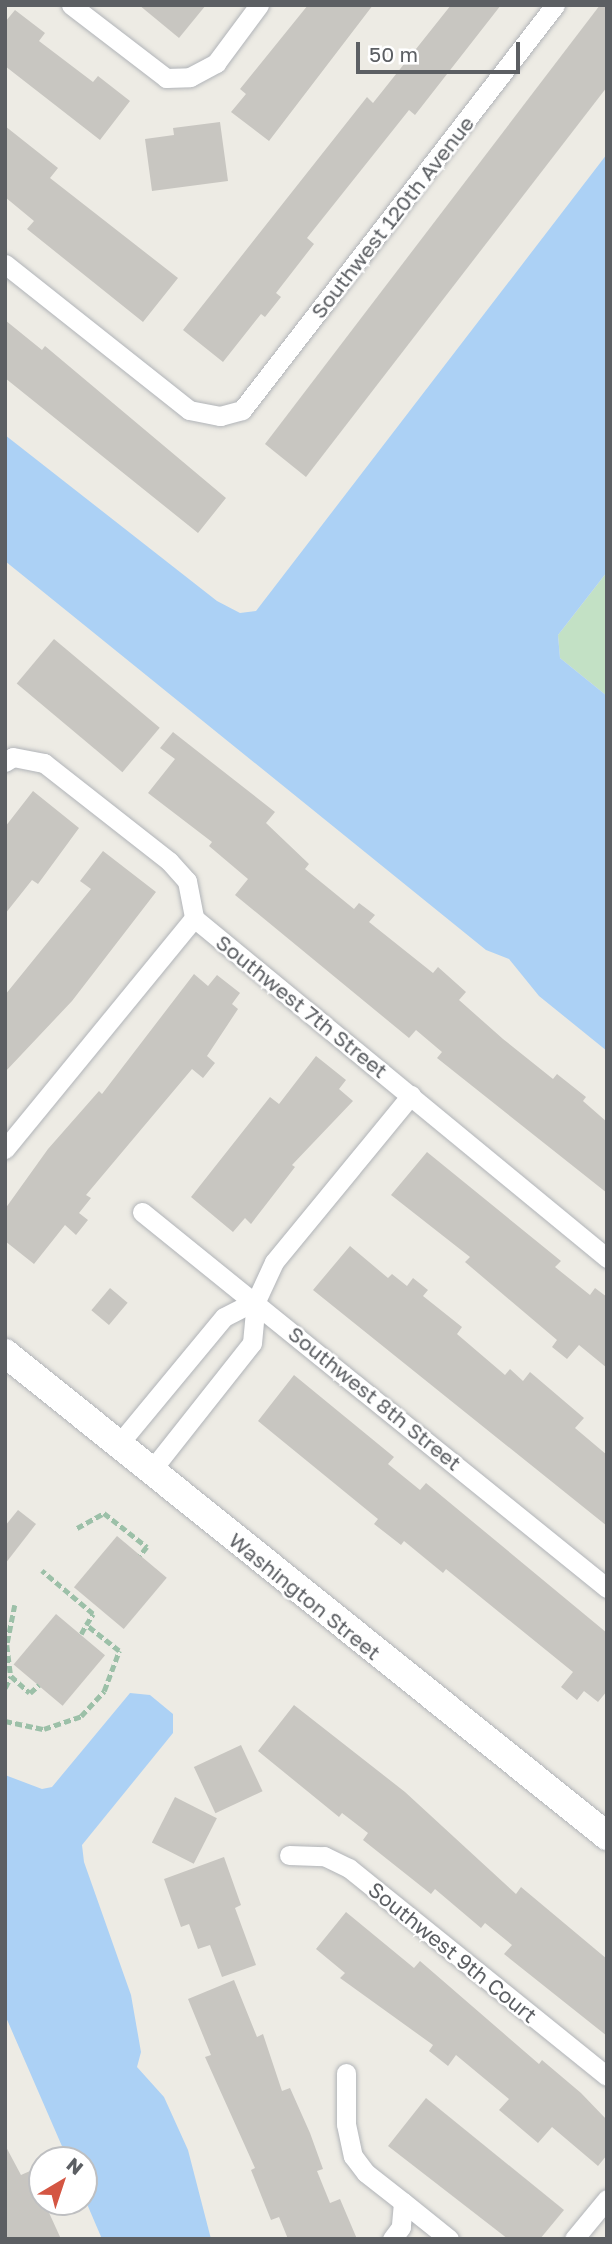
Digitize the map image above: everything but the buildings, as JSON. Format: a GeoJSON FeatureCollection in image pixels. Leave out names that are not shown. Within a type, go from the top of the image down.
{"type":"FeatureCollection","features":[{"type":"Feature","properties":{"kind":"street"},"geometry":{"type":"LineString","coordinates":[[71,5],[166,78],[190,77],[216,63],[259,5]]}},
{"type":"Feature","properties":{"kind":"street","name":"Southwest 120th Avenue"},"geometry":{"type":"LineString","coordinates":[[5,264],[189,410],[220,416],[242,410],[555,5]]}},
{"type":"Feature","properties":{"kind":"street"},"geometry":{"type":"LineString","coordinates":[[5,1149],[194,918],[187,881],[169,861],[44,763],[9,760]]}},
{"type":"Feature","properties":{"kind":"street","name":"Southwest 7th Street"},"geometry":{"type":"LineString","coordinates":[[194,918],[607,1258]]}},
{"type":"Feature","properties":{"kind":"street"},"geometry":{"type":"LineString","coordinates":[[150,1472],[252,1343],[256,1301],[274,1262],[411,1095]]}},
{"type":"Feature","properties":{"kind":"street","name":"Southwest 8th Street"},"geometry":{"type":"LineString","coordinates":[[142,1212],[256,1301],[607,1588]]}},
{"type":"Feature","properties":{"kind":"street"},"geometry":{"type":"LineString","coordinates":[[117,1445],[224,1317],[256,1301]]}},
{"type":"Feature","properties":{"kind":"street","name":"Washington Street"},"geometry":{"type":"LineString","coordinates":[[5,1353],[607,1836]]}},
{"type":"Feature","properties":{"kind":"street","name":"Southwest 9th Court"},"geometry":{"type":"LineString","coordinates":[[289,1854],[324,1856],[349,1868],[607,2076]]}},
{"type":"Feature","properties":{"kind":"street"},"geometry":{"type":"LineString","coordinates":[[346,2073],[346,2124],[353,2156],[366,2173],[449,2239]]}},
{"type":"Feature","properties":{"kind":"street"},"geometry":{"type":"LineString","coordinates":[[575,2239],[607,2199]]}},
{"type":"Feature","properties":{"kind":"street"},"geometry":{"type":"LineString","coordinates":[[392,2239],[401,2227],[403,2202]]}},
{"type":"Feature","properties":{"kind":"path"},"geometry":{"type":"LineString","coordinates":[[77,1528],[104,1513],[147,1547],[140,1556]]}},
{"type":"Feature","properties":{"kind":"path"},"geometry":{"type":"LineString","coordinates":[[42,1572],[93,1614]]}},
{"type":"Feature","properties":{"kind":"path"},"geometry":{"type":"LineString","coordinates":[[5,1688],[11,1676],[7,1644],[15,1605]]}},
{"type":"Feature","properties":{"kind":"path"},"geometry":{"type":"LineString","coordinates":[[81,1634],[93,1614],[101,1609]]}},
{"type":"Feature","properties":{"kind":"path"},"geometry":{"type":"LineString","coordinates":[[5,1721],[44,1729],[81,1716],[94,1703],[119,1651],[86,1625]]}},
{"type":"Feature","properties":{"kind":"path"},"geometry":{"type":"LineString","coordinates":[[11,1676],[30,1693],[39,1685]]}},
{"type":"Feature","properties":{"kind":"green space"},"geometry":{"type":"Polygon","coordinates":[[[607,572],[607,696],[560,658],[558,635],[607,572]]]}},
{"type":"Feature","properties":{"kind":"water"},"geometry":{"type":"Polygon","coordinates":[[[607,154],[607,572],[558,635],[560,658],[607,696],[607,1051],[539,996],[509,959],[486,950],[5,561],[5,435],[217,601],[240,613],[256,611],[607,154]]]}},
{"type":"Feature","properties":{"kind":"water"},"geometry":{"type":"Polygon","coordinates":[[[130,1693],[150,1695],[173,1714],[173,1733],[82,1845],[84,1862],[131,1995],[141,2052],[137,2067],[164,2097],[188,2150],[211,2239],[102,2239],[92,2216],[98,2216],[98,2146],[62,2146],[5,2015],[5,1775],[42,1789],[52,1787],[130,1693]]]}}]}
